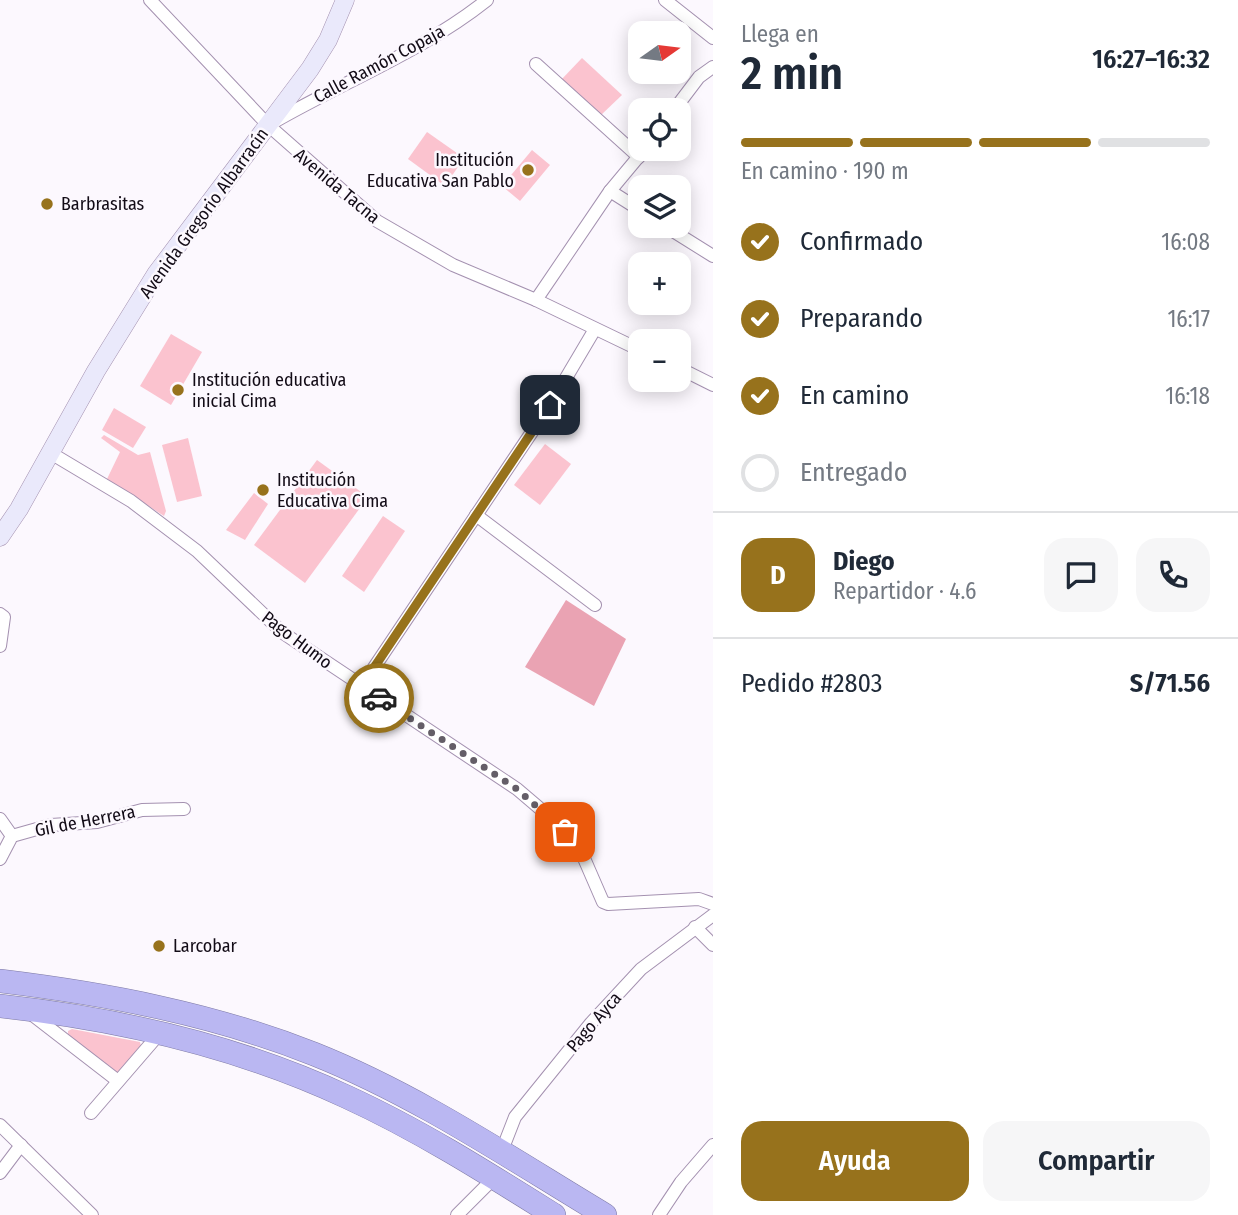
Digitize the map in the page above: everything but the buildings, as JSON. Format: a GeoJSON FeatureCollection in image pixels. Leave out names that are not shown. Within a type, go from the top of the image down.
{"type":"FeatureCollection","features":[{"type":"Feature","properties":{"kind":"highway"},"geometry":{"type":"LineString","coordinates":[[0,981],[151,1005],[254,1032],[356,1072],[446,1118],[605,1215]]}},
{"type":"Feature","properties":{"kind":"highway"},"geometry":{"type":"LineString","coordinates":[[0,1006],[109,1022],[160,1033],[246,1057],[305,1078],[369,1107],[436,1143],[554,1215]]}},
{"type":"Feature","properties":{"kind":"highway"},"geometry":{"type":"LineString","coordinates":[[246,1057],[254,1032]]}},
{"type":"Feature","properties":{"kind":"street","name":"Avenida Tacna"},"geometry":{"type":"LineString","coordinates":[[150,0],[268,125],[377,221],[453,265],[536,300],[628,345]]}},
{"type":"Feature","properties":{"kind":"street","name":"Avenida Gregorio Albarracín"},"geometry":{"type":"LineString","coordinates":[[0,537],[156,274],[320,55],[345,0]]}},
{"type":"Feature","properties":{"kind":"street","name":"Calle Ramón Copaja"},"geometry":{"type":"LineString","coordinates":[[268,125],[434,37],[487,0]]}},
{"type":"Feature","properties":{"kind":"street"},"geometry":{"type":"LineString","coordinates":[[665,0],[713,38]]}},
{"type":"Feature","properties":{"kind":"street"},"geometry":{"type":"LineString","coordinates":[[536,64],[628,141]]}},
{"type":"Feature","properties":{"kind":"street"},"geometry":{"type":"LineString","coordinates":[[683,98],[699,77],[713,67]]}},
{"type":"Feature","properties":{"kind":"street"},"geometry":{"type":"LineString","coordinates":[[536,300],[610,191],[635,161]]}},
{"type":"Feature","properties":{"kind":"street"},"geometry":{"type":"LineString","coordinates":[[610,191],[628,202]]}},
{"type":"Feature","properties":{"kind":"street"},"geometry":{"type":"LineString","coordinates":[[684,238],[713,256]]}},
{"type":"Feature","properties":{"kind":"street"},"geometry":{"type":"LineString","coordinates":[[361,687],[550,405],[594,329]]}},
{"type":"Feature","properties":{"kind":"street"},"geometry":{"type":"LineString","coordinates":[[691,374],[713,385]]}},
{"type":"Feature","properties":{"kind":"street","name":"Pago Humo"},"geometry":{"type":"LineString","coordinates":[[49,452],[141,509],[197,551],[283,633],[506,782],[544,812],[580,849],[604,902],[608,904],[699,899],[713,904]]}},
{"type":"Feature","properties":{"kind":"street"},"geometry":{"type":"LineString","coordinates":[[0,508],[19,509]]}},
{"type":"Feature","properties":{"kind":"street"},"geometry":{"type":"LineString","coordinates":[[476,515],[595,606]]}},
{"type":"Feature","properties":{"kind":"street"},"geometry":{"type":"LineString","coordinates":[[0,614],[4,617],[0,646]]}},
{"type":"Feature","properties":{"kind":"street","name":"Gil de Herrera"},"geometry":{"type":"LineString","coordinates":[[0,859],[12,836],[51,825],[97,822],[142,810],[184,809]]}},
{"type":"Feature","properties":{"kind":"street"},"geometry":{"type":"LineString","coordinates":[[0,819],[12,836]]}},
{"type":"Feature","properties":{"kind":"street","name":"Pago Ayca"},"geometry":{"type":"LineString","coordinates":[[501,1153],[515,1117],[591,1023],[641,970],[713,915]]}},
{"type":"Feature","properties":{"kind":"street"},"geometry":{"type":"LineString","coordinates":[[695,927],[713,945]]}},
{"type":"Feature","properties":{"kind":"street"},"geometry":{"type":"LineString","coordinates":[[24,1009],[118,1081]]}},
{"type":"Feature","properties":{"kind":"street"},"geometry":{"type":"LineString","coordinates":[[90,1112],[160,1033]]}},
{"type":"Feature","properties":{"kind":"street"},"geometry":{"type":"LineString","coordinates":[[0,1125],[92,1215]]}},
{"type":"Feature","properties":{"kind":"street"},"geometry":{"type":"LineString","coordinates":[[0,1173],[21,1145]]}},
{"type":"Feature","properties":{"kind":"street"},"geometry":{"type":"LineString","coordinates":[[659,1215],[681,1182],[713,1145]]}},
{"type":"Feature","properties":{"kind":"street"},"geometry":{"type":"LineString","coordinates":[[457,1215],[494,1178]]}},
{"type":"Feature","properties":{"kind":"shaded area"},"geometry":{"type":"Polygon","coordinates":[[[582,58],[622,95],[600,116],[561,80],[582,58]]]}},
{"type":"Feature","properties":{"kind":"shaded area"},"geometry":{"type":"Polygon","coordinates":[[[427,132],[464,158],[445,186],[408,159],[427,132]]]}},
{"type":"Feature","properties":{"kind":"shaded area"},"geometry":{"type":"Polygon","coordinates":[[[532,150],[550,165],[520,201],[502,186],[532,150]]]}},
{"type":"Feature","properties":{"kind":"shaded area"},"geometry":{"type":"Polygon","coordinates":[[[171,334],[202,352],[171,405],[140,386],[171,334]]]}},
{"type":"Feature","properties":{"kind":"shaded area"},"geometry":{"type":"Polygon","coordinates":[[[114,408],[146,427],[133,448],[102,430],[114,408]]]}},
{"type":"Feature","properties":{"kind":"shaded area"},"geometry":{"type":"Polygon","coordinates":[[[104,435],[138,455],[150,452],[166,511],[164,516],[107,479],[120,452],[101,438],[104,435]]]}},
{"type":"Feature","properties":{"kind":"shaded area"},"geometry":{"type":"Polygon","coordinates":[[[188,438],[202,496],[177,502],[162,445],[188,438]]]}},
{"type":"Feature","properties":{"kind":"shaded area"},"geometry":{"type":"Polygon","coordinates":[[[545,444],[571,464],[540,505],[514,485],[545,444]]]}},
{"type":"Feature","properties":{"kind":"shaded area"},"geometry":{"type":"Polygon","coordinates":[[[317,460],[368,497],[305,583],[254,545],[317,460]]]}},
{"type":"Feature","properties":{"kind":"shaded area"},"geometry":{"type":"Polygon","coordinates":[[[254,493],[268,504],[245,540],[226,530],[254,493]]]}},
{"type":"Feature","properties":{"kind":"shaded area"},"geometry":{"type":"Polygon","coordinates":[[[383,516],[405,531],[364,592],[342,576],[383,516]]]}},
{"type":"Feature","properties":{"kind":"shaded area"},"geometry":{"type":"Polygon","coordinates":[[[566,600],[626,639],[594,706],[525,667],[566,600]]]}},
{"type":"Feature","properties":{"kind":"shaded area"},"geometry":{"type":"Polygon","coordinates":[[[72,1029],[140,1042],[141,1046],[119,1073],[113,1073],[68,1038],[68,1031],[72,1029]]]}},
{"type":"Feature","properties":{"kind":"way so far"},"geometry":{"type":"LineString","coordinates":[[379,698],[517,789],[565,832]]}},
{"type":"Feature","properties":{"kind":"place","name":"Institución Educativa San Pablo"},"geometry":{"type":"Point","coordinates":[528,170]}},
{"type":"Feature","properties":{"kind":"place","name":"Barbrasitas"},"geometry":{"type":"Point","coordinates":[47,204]}},
{"type":"Feature","properties":{"kind":"place","name":"Institución educativa inicial Cima"},"geometry":{"type":"Point","coordinates":[178,390]}},
{"type":"Feature","properties":{"kind":"place","name":"Institución Educativa Cima"},"geometry":{"type":"Point","coordinates":[263,490]}},
{"type":"Feature","properties":{"kind":"place","name":"Larcobar"},"geometry":{"type":"Point","coordinates":[159,946]}},
{"type":"Feature","properties":{"kind":"route"},"geometry":{"type":"LineString","coordinates":[[379,698],[361,687],[550,405]]}}]}
